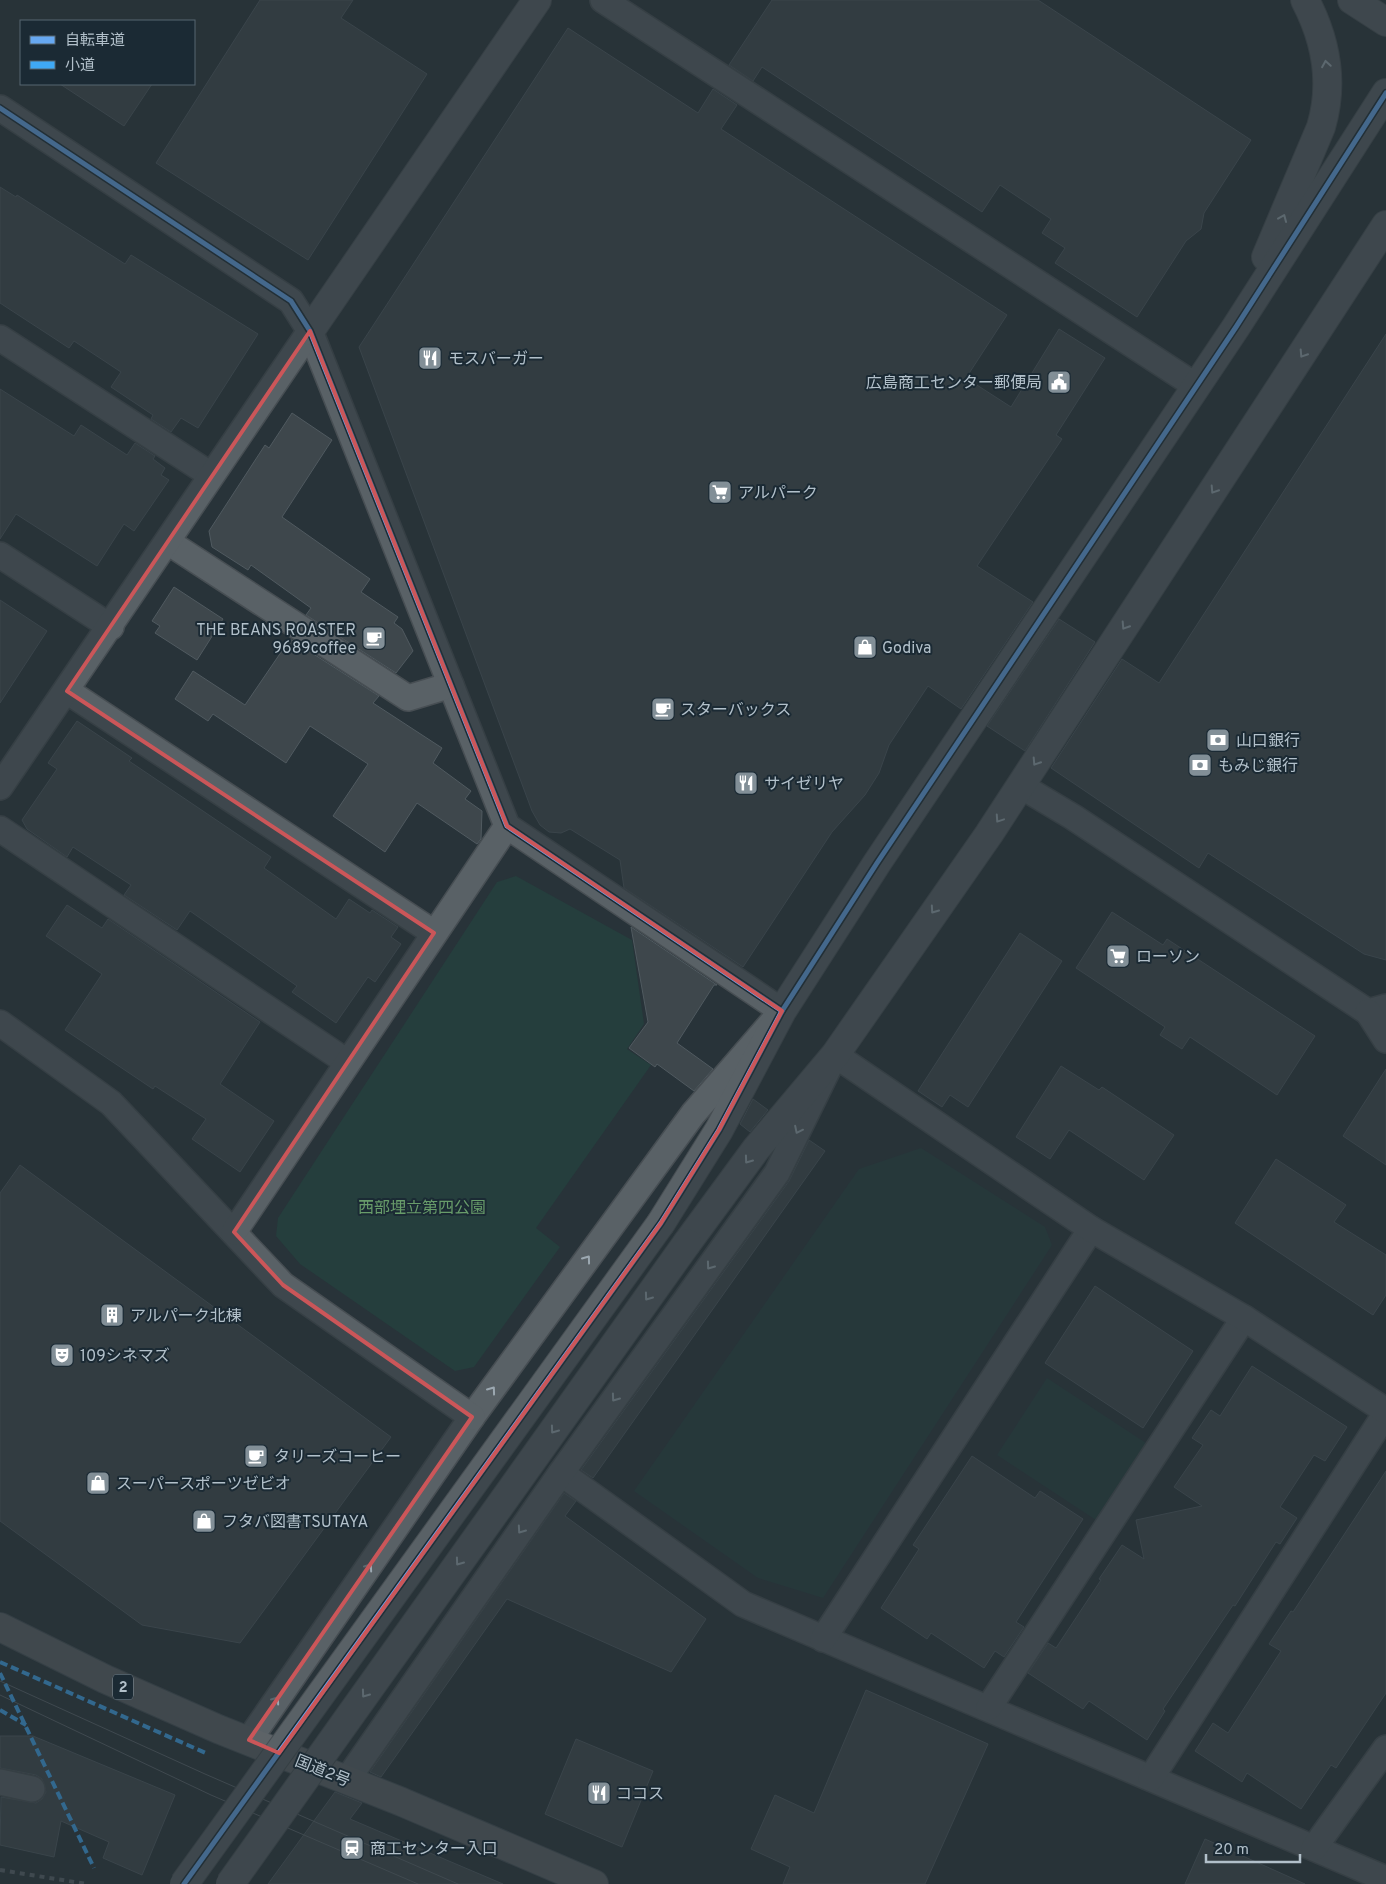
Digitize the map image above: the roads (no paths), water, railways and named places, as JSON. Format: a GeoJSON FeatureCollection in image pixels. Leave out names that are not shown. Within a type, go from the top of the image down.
{"type":"FeatureCollection","features":[{"type":"Feature","properties":{"kind":"highway","name":"国道2号"},"geometry":{"type":"LineString","coordinates":[[0,1627],[106,1679],[594,1884]]}},
{"type":"Feature","properties":{"kind":"street"},"geometry":{"type":"LineString","coordinates":[[2,778],[67,691],[211,475],[537,0]]}},
{"type":"Feature","properties":{"kind":"street"},"geometry":{"type":"LineString","coordinates":[[603,0],[1196,386]]}},
{"type":"Feature","properties":{"kind":"street"},"geometry":{"type":"LineString","coordinates":[[1236,327],[1321,127],[1327,105],[1327,75],[1322,44],[1305,0]]}},
{"type":"Feature","properties":{"kind":"street"},"geometry":{"type":"LineString","coordinates":[[1352,0],[1386,22]]}},
{"type":"Feature","properties":{"kind":"street"},"geometry":{"type":"LineString","coordinates":[[184,1884],[660,1223],[719,1130],[782,1011],[943,762],[1236,327],[1386,93]]}},
{"type":"Feature","properties":{"kind":"street"},"geometry":{"type":"LineString","coordinates":[[0,108],[291,301],[310,331],[507,826],[782,1011]]}},
{"type":"Feature","properties":{"kind":"street"},"geometry":{"type":"LineString","coordinates":[[230,1884],[687,1243],[756,1149],[835,1055],[1021,786],[1386,225]]}},
{"type":"Feature","properties":{"kind":"street"},"geometry":{"type":"LineString","coordinates":[[1323,323],[1386,254]]}},
{"type":"Feature","properties":{"kind":"street"},"geometry":{"type":"LineString","coordinates":[[0,338],[211,475]]}},
{"type":"Feature","properties":{"kind":"street"},"geometry":{"type":"LineString","coordinates":[[168,542],[408,698],[451,685]]}},
{"type":"Feature","properties":{"kind":"street"},"geometry":{"type":"LineString","coordinates":[[0,555],[111,627]]}},
{"type":"Feature","properties":{"kind":"street"},"geometry":{"type":"LineString","coordinates":[[67,691],[434,933]]}},
{"type":"Feature","properties":{"kind":"street"},"geometry":{"type":"LineString","coordinates":[[1021,786],[1377,1010],[1386,1040]]}},
{"type":"Feature","properties":{"kind":"street"},"geometry":{"type":"LineString","coordinates":[[234,1232],[507,826]]}},
{"type":"Feature","properties":{"kind":"street"},"geometry":{"type":"LineString","coordinates":[[0,829],[347,1062]]}},
{"type":"Feature","properties":{"kind":"street"},"geometry":{"type":"LineString","coordinates":[[248,1740],[472,1417],[693,1114],[782,1011]]}},
{"type":"Feature","properties":{"kind":"street"},"geometry":{"type":"LineString","coordinates":[[0,1023],[112,1102],[283,1285],[472,1417]]}},
{"type":"Feature","properties":{"kind":"street"},"geometry":{"type":"LineString","coordinates":[[835,1055],[1091,1229],[1244,1318],[1386,1412],[1151,1778]]}},
{"type":"Feature","properties":{"kind":"street"},"geometry":{"type":"LineString","coordinates":[[347,1780],[561,1473],[777,1173],[835,1055]]}},
{"type":"Feature","properties":{"kind":"street"},"geometry":{"type":"LineString","coordinates":[[823,1639],[1091,1229]]}},
{"type":"Feature","properties":{"kind":"street"},"geometry":{"type":"LineString","coordinates":[[988,1708],[1244,1318]]}},
{"type":"Feature","properties":{"kind":"street"},"geometry":{"type":"LineString","coordinates":[[561,1473],[743,1604],[1386,1879]]}},
{"type":"Feature","properties":{"kind":"street"},"geometry":{"type":"LineString","coordinates":[[1314,1848],[1386,1748]]}},
{"type":"Feature","properties":{"kind":"street"},"geometry":{"type":"LineString","coordinates":[[0,1782],[32,1789]]}},
{"type":"Feature","properties":{"kind":"tram line"},"geometry":{"type":"LineString","coordinates":[[0,1681],[205,1774],[458,1884]]}},
{"type":"Feature","properties":{"kind":"tram line"},"geometry":{"type":"LineString","coordinates":[[0,1695],[211,1795],[418,1884]]}},
{"type":"Feature","properties":{"kind":"railway"},"geometry":{"type":"LineString","coordinates":[[0,1870],[87,1884]]}},
{"type":"Feature","properties":{"kind":"place","name":"モスバーガー"},"geometry":{"type":"Point","coordinates":[430,358]}},
{"type":"Feature","properties":{"kind":"place","name":"広島商工センター郵便局"},"geometry":{"type":"Point","coordinates":[1059,382]}},
{"type":"Feature","properties":{"kind":"place","name":"アルパーク"},"geometry":{"type":"Point","coordinates":[720,492]}},
{"type":"Feature","properties":{"kind":"place","name":"THE BEANS ROASTER 9689coffee"},"geometry":{"type":"Point","coordinates":[374,638]}},
{"type":"Feature","properties":{"kind":"place","name":"Godiva"},"geometry":{"type":"Point","coordinates":[865,647]}},
{"type":"Feature","properties":{"kind":"place","name":"スターバックス"},"geometry":{"type":"Point","coordinates":[663,709]}},
{"type":"Feature","properties":{"kind":"place","name":"山口銀行"},"geometry":{"type":"Point","coordinates":[1218,740]}},
{"type":"Feature","properties":{"kind":"place","name":"もみじ銀行"},"geometry":{"type":"Point","coordinates":[1200,765]}},
{"type":"Feature","properties":{"kind":"place","name":"サイゼリヤ"},"geometry":{"type":"Point","coordinates":[746,783]}},
{"type":"Feature","properties":{"kind":"place","name":"ローソン"},"geometry":{"type":"Point","coordinates":[1118,956]}},
{"type":"Feature","properties":{"kind":"place","name":"アルパーク北棟"},"geometry":{"type":"Point","coordinates":[112,1315]}},
{"type":"Feature","properties":{"kind":"place","name":"109シネマズ"},"geometry":{"type":"Point","coordinates":[62,1355]}},
{"type":"Feature","properties":{"kind":"place","name":"タリーズコーヒー"},"geometry":{"type":"Point","coordinates":[256,1456]}},
{"type":"Feature","properties":{"kind":"place","name":"スーパースポーツゼビオ"},"geometry":{"type":"Point","coordinates":[98,1483]}},
{"type":"Feature","properties":{"kind":"place","name":"フタバ図書TSUTAYA"},"geometry":{"type":"Point","coordinates":[204,1521]}},
{"type":"Feature","properties":{"kind":"place","name":"ココス"},"geometry":{"type":"Point","coordinates":[599,1793]}},
{"type":"Feature","properties":{"kind":"place","name":"商工センター入口"},"geometry":{"type":"Point","coordinates":[352,1848]}},
{"type":"Feature","properties":{"kind":"park label","name":"西部埋立第四公園"},"geometry":{"type":"Point","coordinates":[422,1207]}}]}
